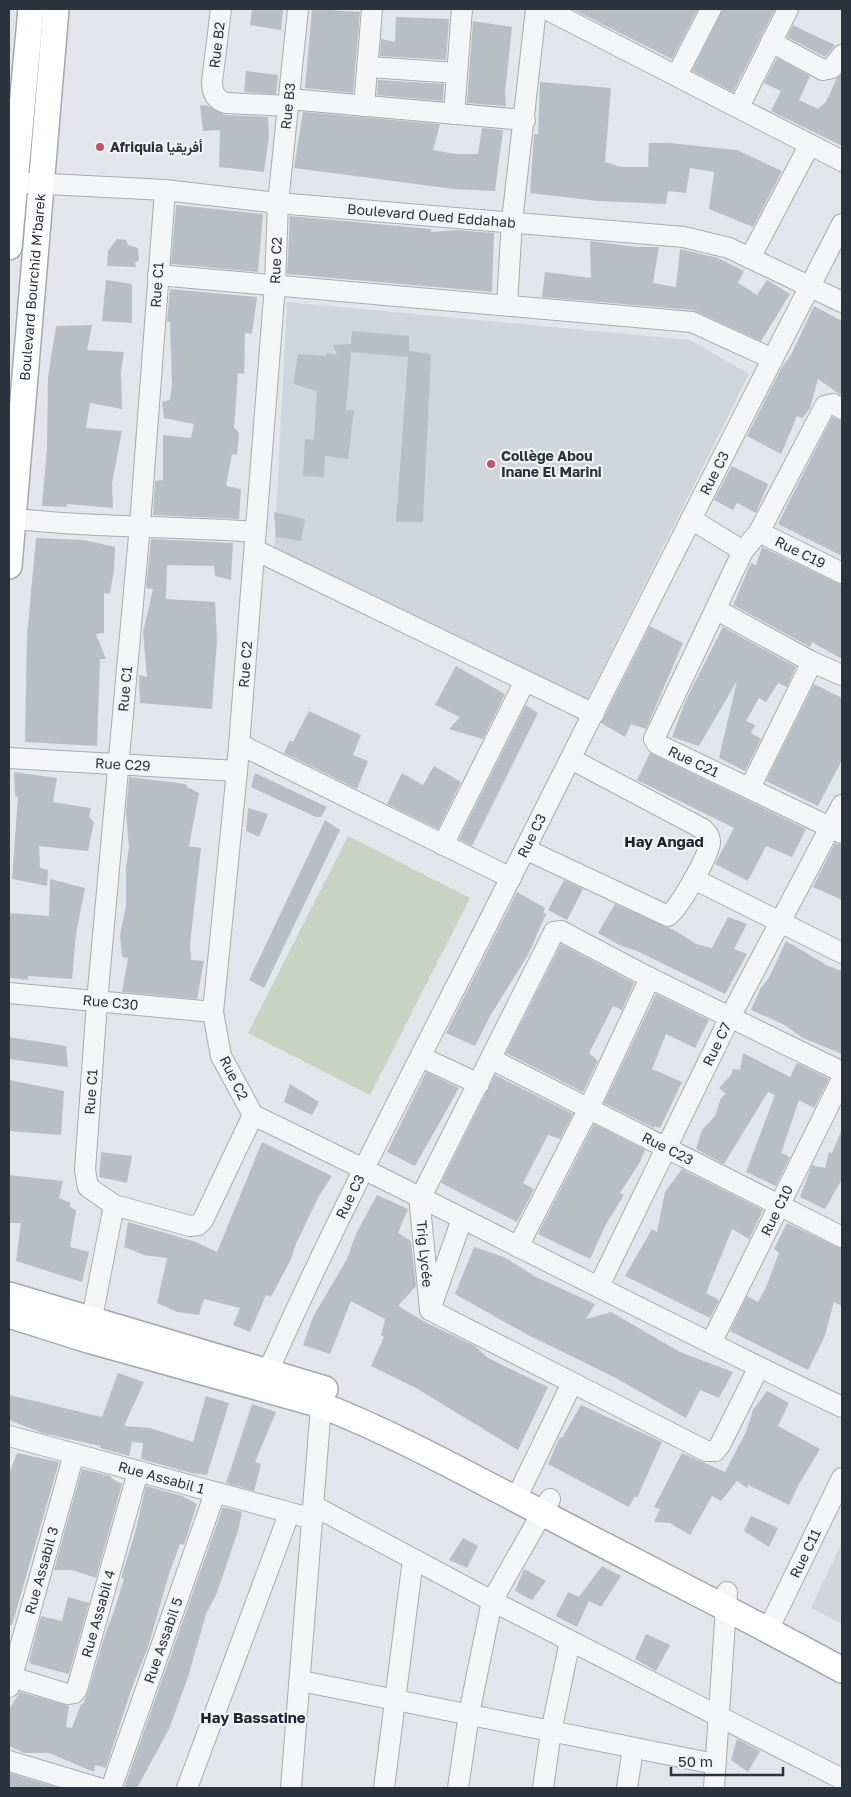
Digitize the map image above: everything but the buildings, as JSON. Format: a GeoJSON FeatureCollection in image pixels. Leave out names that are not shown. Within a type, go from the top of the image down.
{"type":"FeatureCollection","features":[{"type":"Feature","properties":{"kind":"main road","name":"Boulevard Bourchid M'barek"},"geometry":{"type":"LineString","coordinates":[[9,247],[11,182],[31,9]]}},
{"type":"Feature","properties":{"kind":"main road","name":"Boulevard Bourchid M'barek"},"geometry":{"type":"LineString","coordinates":[[9,566],[10,518],[56,9]]}},
{"type":"Feature","properties":{"kind":"main road"},"geometry":{"type":"LineString","coordinates":[[9,1294],[90,1330]]}},
{"type":"Feature","properties":{"kind":"main road"},"geometry":{"type":"LineString","coordinates":[[9,1315],[90,1330],[265,1379],[383,1416],[546,1506],[727,1600],[772,1623],[842,1651]]}},
{"type":"Feature","properties":{"kind":"main road"},"geometry":{"type":"LineString","coordinates":[[772,1623],[842,1670]]}},
{"type":"Feature","properties":{"kind":"street","name":"Rue B2"},"geometry":{"type":"LineString","coordinates":[[221,9],[212,82],[214,94],[226,103],[289,102]]}},
{"type":"Feature","properties":{"kind":"street","name":"Rue B3"},"geometry":{"type":"LineString","coordinates":[[278,203],[298,9]]}},
{"type":"Feature","properties":{"kind":"street"},"geometry":{"type":"LineString","coordinates":[[364,106],[369,67],[372,9]]}},
{"type":"Feature","properties":{"kind":"street"},"geometry":{"type":"LineString","coordinates":[[454,114],[462,9]]}},
{"type":"Feature","properties":{"kind":"street"},"geometry":{"type":"LineString","coordinates":[[507,304],[512,221],[525,120],[536,9]]}},
{"type":"Feature","properties":{"kind":"street"},"geometry":{"type":"LineString","coordinates":[[546,9],[739,107],[809,146],[842,161]]}},
{"type":"Feature","properties":{"kind":"street"},"geometry":{"type":"LineString","coordinates":[[677,75],[711,9]]}},
{"type":"Feature","properties":{"kind":"street"},"geometry":{"type":"LineString","coordinates":[[739,107],[788,9]]}},
{"type":"Feature","properties":{"kind":"street"},"geometry":{"type":"LineString","coordinates":[[771,42],[823,70],[832,68],[842,55]]}},
{"type":"Feature","properties":{"kind":"street"},"geometry":{"type":"LineString","coordinates":[[369,67],[456,73]]}},
{"type":"Feature","properties":{"kind":"street"},"geometry":{"type":"LineString","coordinates":[[289,102],[364,106],[525,120]]}},
{"type":"Feature","properties":{"kind":"street"},"geometry":{"type":"LineString","coordinates":[[750,258],[809,146]]}},
{"type":"Feature","properties":{"kind":"street","name":"Boulevard Oued Eddahab"},"geometry":{"type":"LineString","coordinates":[[11,182],[40,182],[165,190],[278,203],[512,221],[684,237],[715,244],[750,258],[842,302]]}},
{"type":"Feature","properties":{"kind":"street","name":"Rue C1"},"geometry":{"type":"LineString","coordinates":[[114,1205],[88,1187],[85,1170],[97,1002],[140,525],[165,190]]}},
{"type":"Feature","properties":{"kind":"street","name":"Rue C2"},"geometry":{"type":"LineString","coordinates":[[253,1115],[221,1056],[213,1012],[237,771],[275,285],[278,203]]}},
{"type":"Feature","properties":{"kind":"street","name":"Rue C3"},"geometry":{"type":"LineString","coordinates":[[265,1379],[363,1168],[842,224]]}},
{"type":"Feature","properties":{"kind":"street"},"geometry":{"type":"LineString","coordinates":[[158,275],[507,304],[692,322],[773,359]]}},
{"type":"Feature","properties":{"kind":"street","name":"Rue C21"},"geometry":{"type":"LineString","coordinates":[[837,830],[657,744],[654,739],[717,610],[743,551],[759,532],[825,406],[833,404],[842,409]]}},
{"type":"Feature","properties":{"kind":"street"},"geometry":{"type":"LineString","coordinates":[[10,518],[106,527],[140,525],[255,541],[524,681],[594,714]]}},
{"type":"Feature","properties":{"kind":"street"},"geometry":{"type":"LineString","coordinates":[[691,519],[743,551]]}},
{"type":"Feature","properties":{"kind":"street","name":"Rue C19"},"geometry":{"type":"LineString","coordinates":[[759,532],[842,573]]}},
{"type":"Feature","properties":{"kind":"street"},"geometry":{"type":"LineString","coordinates":[[717,610],[812,662],[842,675]]}},
{"type":"Feature","properties":{"kind":"street"},"geometry":{"type":"LineString","coordinates":[[750,788],[812,662]]}},
{"type":"Feature","properties":{"kind":"street"},"geometry":{"type":"LineString","coordinates":[[443,845],[524,681]]}},
{"type":"Feature","properties":{"kind":"street"},"geometry":{"type":"LineString","coordinates":[[239,744],[511,878]]}},
{"type":"Feature","properties":{"kind":"street","name":"Rue C29"},"geometry":{"type":"LineString","coordinates":[[9,758],[237,771]]}},
{"type":"Feature","properties":{"kind":"street"},"geometry":{"type":"LineString","coordinates":[[525,849],[668,916],[694,878],[710,844],[710,836],[703,828],[571,759]]}},
{"type":"Feature","properties":{"kind":"street","name":"Rue C7"},"geometry":{"type":"LineString","coordinates":[[599,1286],[730,1017],[780,922],[837,830],[842,805]]}},
{"type":"Feature","properties":{"kind":"street"},"geometry":{"type":"LineString","coordinates":[[694,878],[842,953]]}},
{"type":"Feature","properties":{"kind":"street"},"geometry":{"type":"LineString","coordinates":[[420,1196],[479,1084],[554,932],[561,931],[650,978],[842,1072]]}},
{"type":"Feature","properties":{"kind":"street"},"geometry":{"type":"LineString","coordinates":[[518,1247],[589,1108],[650,978]]}},
{"type":"Feature","properties":{"kind":"street","name":"Rue C30"},"geometry":{"type":"LineString","coordinates":[[9,993],[213,1012]]}},
{"type":"Feature","properties":{"kind":"street"},"geometry":{"type":"LineString","coordinates":[[421,1057],[479,1084]]}},
{"type":"Feature","properties":{"kind":"street","name":"Rue C23"},"geometry":{"type":"LineString","coordinates":[[491,1059],[668,1147],[842,1237]]}},
{"type":"Feature","properties":{"kind":"street","name":"Rue C10"},"geometry":{"type":"LineString","coordinates":[[710,1342],[781,1205],[842,1079]]}},
{"type":"Feature","properties":{"kind":"street"},"geometry":{"type":"LineString","coordinates":[[90,1330],[114,1205],[190,1226],[198,1225],[203,1220],[253,1115],[420,1196],[518,1247],[842,1407]]}},
{"type":"Feature","properties":{"kind":"street","name":"Trig Lycée"},"geometry":{"type":"LineString","coordinates":[[420,1196],[430,1310]]}},
{"type":"Feature","properties":{"kind":"street"},"geometry":{"type":"LineString","coordinates":[[462,1218],[430,1310],[706,1451],[715,1451],[720,1446],[759,1367]]}},
{"type":"Feature","properties":{"kind":"street"},"geometry":{"type":"LineString","coordinates":[[520,1492],[572,1383]]}},
{"type":"Feature","properties":{"kind":"street"},"geometry":{"type":"LineString","coordinates":[[291,1788],[301,1681],[322,1397]]}},
{"type":"Feature","properties":{"kind":"street","name":"Rue Assabil 1"},"geometry":{"type":"LineString","coordinates":[[9,1436],[289,1514],[313,1513],[413,1560],[842,1779]]}},
{"type":"Feature","properties":{"kind":"street","name":"Rue Assabil 3"},"geometry":{"type":"LineString","coordinates":[[10,1682],[74,1454]]}},
{"type":"Feature","properties":{"kind":"street","name":"Rue Assabil 4"},"geometry":{"type":"LineString","coordinates":[[10,1682],[67,1694],[74,1693],[138,1472]]}},
{"type":"Feature","properties":{"kind":"street","name":"Rue C11"},"geometry":{"type":"LineString","coordinates":[[772,1623],[842,1478]]}},
{"type":"Feature","properties":{"kind":"street","name":"Rue Assabil 5"},"geometry":{"type":"LineString","coordinates":[[109,1788],[112,1786],[215,1493]]}},
{"type":"Feature","properties":{"kind":"street"},"geometry":{"type":"LineString","coordinates":[[458,1788],[469,1714],[492,1601],[546,1506]]}},
{"type":"Feature","properties":{"kind":"street"},"geometry":{"type":"LineString","coordinates":[[187,1788],[289,1514]]}},
{"type":"Feature","properties":{"kind":"street"},"geometry":{"type":"LineString","coordinates":[[384,1788],[393,1700],[413,1560]]}},
{"type":"Feature","properties":{"kind":"street"},"geometry":{"type":"LineString","coordinates":[[714,1788],[727,1600]]}},
{"type":"Feature","properties":{"kind":"street"},"geometry":{"type":"LineString","coordinates":[[543,1788],[551,1732],[570,1640]]}},
{"type":"Feature","properties":{"kind":"street"},"geometry":{"type":"LineString","coordinates":[[301,1681],[632,1749],[716,1764]]}},
{"type":"Feature","properties":{"kind":"street"},"geometry":{"type":"LineString","coordinates":[[627,1788],[632,1749]]}},
{"type":"Feature","properties":{"kind":"street"},"geometry":{"type":"LineString","coordinates":[[9,1761],[99,1788]]}},
{"type":"Feature","properties":{"kind":"shaded area","name":"Collège Abou Inane El Marini"},"geometry":{"type":"Polygon","coordinates":[[[287,302],[690,340],[749,374],[583,708],[274,554],[287,302]]]}},
{"type":"Feature","properties":{"kind":"shaded area"},"geometry":{"type":"Polygon","coordinates":[[[842,1542],[842,1624],[811,1608],[842,1542]]]}},
{"type":"Feature","properties":{"kind":"green space"},"geometry":{"type":"Polygon","coordinates":[[[348,836],[470,898],[370,1095],[248,1033],[348,836]]]}},
{"type":"Feature","properties":{"kind":"place","name":"Afriquia أفريقيا"},"geometry":{"type":"Point","coordinates":[100,147]}},
{"type":"Feature","properties":{"kind":"place","name":"Collège Abou Inane El Marini"},"geometry":{"type":"Point","coordinates":[491,464]}},
{"type":"Feature","properties":{"kind":"district","name":"Hay Angad"},"geometry":{"type":"Point","coordinates":[664,842]}},
{"type":"Feature","properties":{"kind":"district","name":"Hay Bassatine"},"geometry":{"type":"Point","coordinates":[253,1718]}}]}
